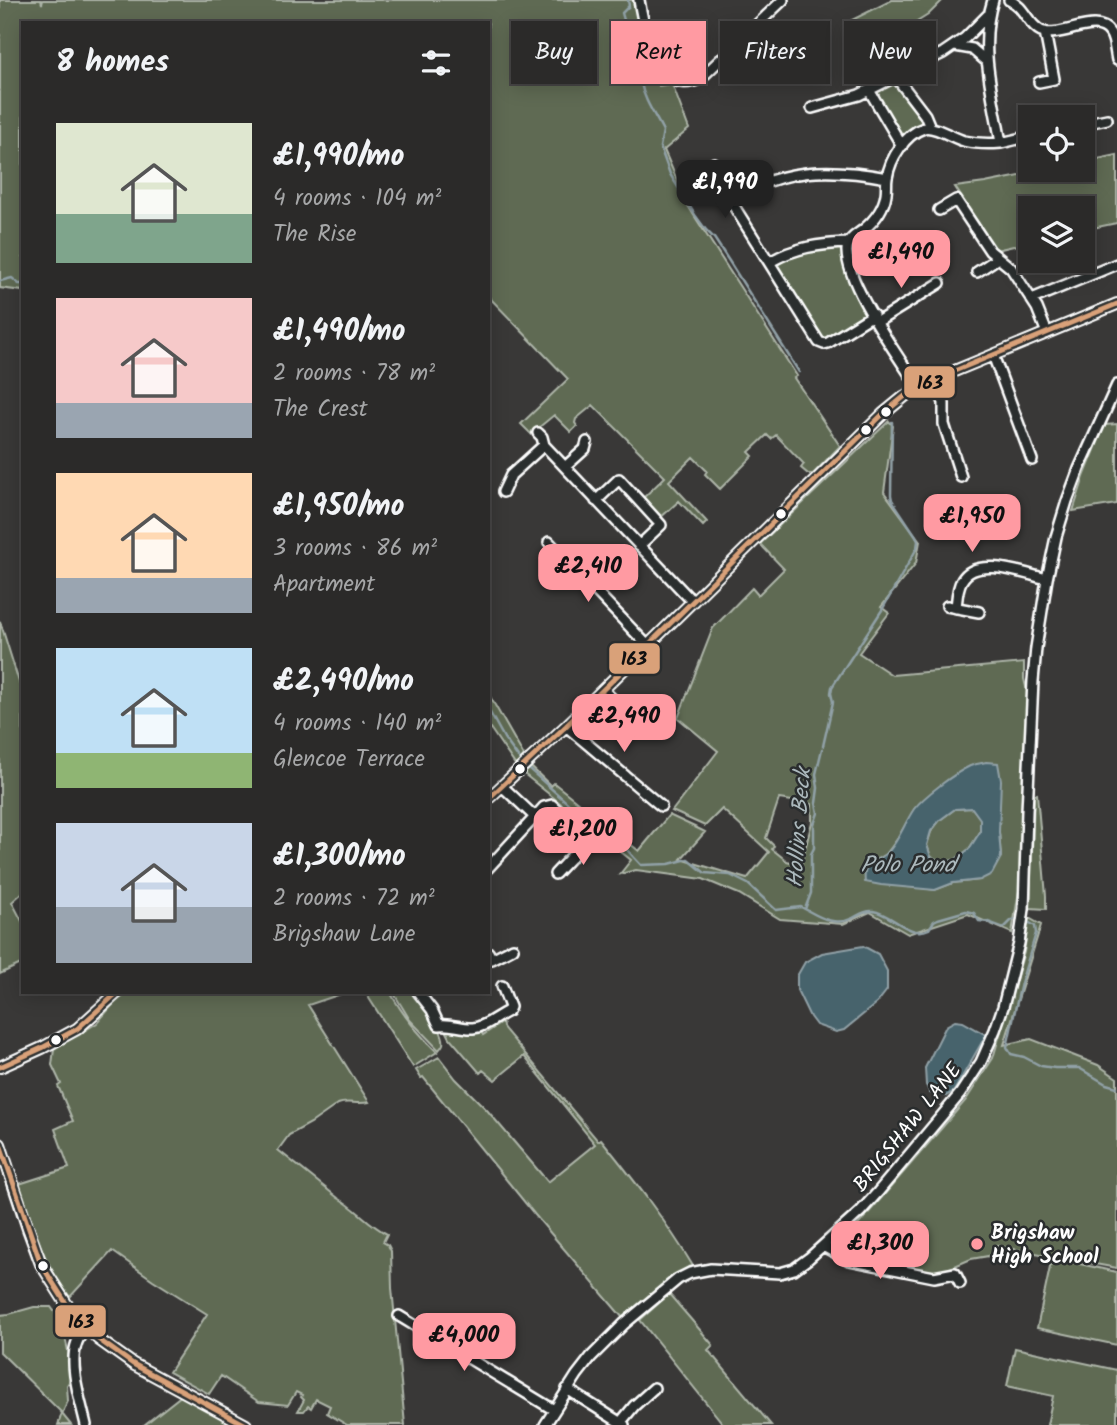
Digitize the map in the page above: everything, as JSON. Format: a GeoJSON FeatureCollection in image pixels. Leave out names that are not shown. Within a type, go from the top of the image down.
{"type":"FeatureCollection","features":[{"type":"Feature","properties":{"kind":"street"},"geometry":{"type":"LineString","coordinates":[[639,0],[658,64],[669,77],[689,82],[701,78],[783,0]]}},
{"type":"Feature","properties":{"kind":"street"},"geometry":{"type":"LineString","coordinates":[[993,0],[986,31],[986,61],[1002,143]]}},
{"type":"Feature","properties":{"kind":"street"},"geometry":{"type":"LineString","coordinates":[[1009,0],[1020,7],[1034,26],[1045,32],[1102,26],[1110,32],[1117,60]]}},
{"type":"Feature","properties":{"kind":"street"},"geometry":{"type":"LineString","coordinates":[[936,56],[955,46],[989,13]]}},
{"type":"Feature","properties":{"kind":"street"},"geometry":{"type":"LineString","coordinates":[[1039,82],[1054,79],[1045,32]]}},
{"type":"Feature","properties":{"kind":"street"},"geometry":{"type":"LineString","coordinates":[[955,46],[972,49],[986,61]]}},
{"type":"Feature","properties":{"kind":"street"},"geometry":{"type":"LineString","coordinates":[[812,107],[847,99],[881,84]]}},
{"type":"Feature","properties":{"kind":"street"},"geometry":{"type":"LineString","coordinates":[[901,84],[928,119],[930,127]]}},
{"type":"Feature","properties":{"kind":"street"},"geometry":{"type":"LineString","coordinates":[[869,90],[902,146]]}},
{"type":"Feature","properties":{"kind":"street"},"geometry":{"type":"LineString","coordinates":[[1095,122],[1107,119]]}},
{"type":"Feature","properties":{"kind":"street"},"geometry":{"type":"LineString","coordinates":[[918,387],[858,290],[847,253],[849,243],[879,212],[885,198],[892,162],[902,146],[920,130],[930,127],[979,144],[1018,139]]}},
{"type":"Feature","properties":{"kind":"street"},"geometry":{"type":"LineString","coordinates":[[714,163],[730,200],[819,342],[824,344],[940,283]]}},
{"type":"Feature","properties":{"kind":"street"},"geometry":{"type":"LineString","coordinates":[[730,200],[768,182],[798,174],[844,171],[887,178]]}},
{"type":"Feature","properties":{"kind":"street"},"geometry":{"type":"LineString","coordinates":[[939,210],[956,200],[990,251],[1011,268],[1039,311],[1047,333]]}},
{"type":"Feature","properties":{"kind":"street"},"geometry":{"type":"LineString","coordinates":[[770,262],[801,248],[849,243]]}},
{"type":"Feature","properties":{"kind":"street"},"geometry":{"type":"LineString","coordinates":[[977,272],[998,258]]}},
{"type":"Feature","properties":{"kind":"street"},"geometry":{"type":"LineString","coordinates":[[1032,299],[1117,264]]}},
{"type":"Feature","properties":{"kind":"street"},"geometry":{"type":"LineString","coordinates":[[490,798],[883,414],[918,387],[934,379],[1117,304]]}},
{"type":"Feature","properties":{"kind":"street"},"geometry":{"type":"LineString","coordinates":[[993,355],[1032,460]]}},
{"type":"Feature","properties":{"kind":"street"},"geometry":{"type":"LineString","coordinates":[[934,379],[944,403],[945,426],[961,477]]}},
{"type":"Feature","properties":{"kind":"street","name":"BRIGSHAW LANE"},"geometry":{"type":"LineString","coordinates":[[545,1425],[591,1357],[640,1310],[683,1276],[705,1269],[773,1273],[790,1270],[824,1246],[878,1192],[960,1094],[981,1062],[995,1030],[1019,943],[1024,909],[1033,681],[1047,579],[1067,501],[1117,385]]}},
{"type":"Feature","properties":{"kind":"street"},"geometry":{"type":"LineString","coordinates":[[538,433],[544,445],[692,601]]}},
{"type":"Feature","properties":{"kind":"street"},"geometry":{"type":"LineString","coordinates":[[565,467],[585,449],[587,442]]}},
{"type":"Feature","properties":{"kind":"street"},"geometry":{"type":"LineString","coordinates":[[503,492],[514,472],[544,445]]}},
{"type":"Feature","properties":{"kind":"street"},"geometry":{"type":"LineString","coordinates":[[596,501],[619,479],[661,525],[639,545]]}},
{"type":"Feature","properties":{"kind":"street"},"geometry":{"type":"LineString","coordinates":[[550,542],[648,646]]}},
{"type":"Feature","properties":{"kind":"street"},"geometry":{"type":"LineString","coordinates":[[979,612],[952,607],[959,584],[965,575],[974,569],[990,567],[1047,579]]}},
{"type":"Feature","properties":{"kind":"street"},"geometry":{"type":"LineString","coordinates":[[603,690],[629,715],[638,716]]}},
{"type":"Feature","properties":{"kind":"street"},"geometry":{"type":"LineString","coordinates":[[566,726],[662,806]]}},
{"type":"Feature","properties":{"kind":"street"},"geometry":{"type":"LineString","coordinates":[[502,786],[535,817]]}},
{"type":"Feature","properties":{"kind":"street"},"geometry":{"type":"LineString","coordinates":[[490,866],[544,807],[552,806],[588,839],[555,874]]}},
{"type":"Feature","properties":{"kind":"street"},"geometry":{"type":"LineString","coordinates":[[490,956],[492,959],[513,948]]}},
{"type":"Feature","properties":{"kind":"street"},"geometry":{"type":"LineString","coordinates":[[420,994],[439,1025],[477,1028],[509,1011],[502,986]]}},
{"type":"Feature","properties":{"kind":"street"},"geometry":{"type":"LineString","coordinates":[[0,1067],[77,1029],[107,996]]}},
{"type":"Feature","properties":{"kind":"street"},"geometry":{"type":"LineString","coordinates":[[0,1144],[41,1264],[65,1302],[86,1328],[133,1364],[246,1425]]}},
{"type":"Feature","properties":{"kind":"street"},"geometry":{"type":"LineString","coordinates":[[824,1246],[849,1259],[934,1277],[956,1273],[960,1283]]}},
{"type":"Feature","properties":{"kind":"street"},"geometry":{"type":"LineString","coordinates":[[399,1316],[554,1410]]}},
{"type":"Feature","properties":{"kind":"street"},"geometry":{"type":"LineString","coordinates":[[86,1328],[77,1341],[74,1362],[86,1425]]}},
{"type":"Feature","properties":{"kind":"street"},"geometry":{"type":"LineString","coordinates":[[568,1389],[622,1424],[634,1406],[654,1388]]}},
{"type":"Feature","properties":{"kind":"green space"},"geometry":{"type":"Polygon","coordinates":[[[0,0],[41,0],[42,4],[43,0],[634,0],[640,21],[611,21],[611,84],[672,84],[689,129],[664,150],[681,189],[679,191],[797,376],[794,378],[840,446],[813,474],[808,474],[801,468],[804,464],[776,435],[771,439],[767,435],[749,452],[753,456],[720,489],[693,457],[669,481],[707,522],[703,526],[679,501],[659,519],[642,499],[665,477],[593,405],[576,419],[577,426],[571,432],[554,415],[531,434],[521,424],[568,379],[490,298],[490,21],[21,21],[21,291],[0,288],[0,0]]]}},
{"type":"Feature","properties":{"kind":"green space"},"geometry":{"type":"Polygon","coordinates":[[[892,0],[943,0],[918,21],[850,21],[892,0]]]}},
{"type":"Feature","properties":{"kind":"green space"},"geometry":{"type":"Polygon","coordinates":[[[895,84],[923,118],[922,124],[906,137],[900,137],[876,97],[878,89],[895,84]]]}},
{"type":"Feature","properties":{"kind":"green space"},"geometry":{"type":"Polygon","coordinates":[[[1117,155],[1117,223],[1095,228],[1095,196],[1018,196],[1018,245],[996,250],[955,187],[1018,176],[1018,182],[1095,182],[1095,160],[1117,155]]]}},
{"type":"Feature","properties":{"kind":"green space"},"geometry":{"type":"Polygon","coordinates":[[[839,247],[845,255],[866,313],[827,340],[821,340],[776,263],[800,252],[839,247]]]}},
{"type":"Feature","properties":{"kind":"green space"},"geometry":{"type":"Polygon","coordinates":[[[889,421],[893,426],[884,492],[920,541],[916,563],[881,607],[889,613],[859,653],[892,675],[1024,663],[1028,695],[1019,891],[1012,933],[968,914],[908,934],[870,912],[843,924],[780,919],[739,894],[703,879],[636,870],[620,874],[631,860],[524,774],[531,767],[551,786],[554,783],[639,851],[669,815],[701,830],[705,832],[681,859],[747,879],[769,852],[722,809],[705,826],[672,811],[718,751],[678,718],[713,628],[752,588],[758,595],[784,569],[760,544],[889,421]],[[971,766],[939,787],[915,808],[887,853],[869,864],[914,887],[935,890],[953,883],[980,880],[1001,857],[999,832],[971,766]],[[779,799],[766,838],[774,846],[772,849],[787,861],[801,865],[812,822],[812,804],[779,799]]]}},
{"type":"Feature","properties":{"kind":"green space"},"geometry":{"type":"Polygon","coordinates":[[[1117,424],[1117,504],[1073,511],[1105,425],[1117,424]]]}},
{"type":"Feature","properties":{"kind":"green space"},"geometry":{"type":"Polygon","coordinates":[[[0,621],[21,689],[21,894],[12,902],[21,919],[21,964],[0,974],[0,621]]]}},
{"type":"Feature","properties":{"kind":"green space"},"geometry":{"type":"Polygon","coordinates":[[[490,696],[524,756],[516,766],[490,728],[490,696]]]}},
{"type":"Feature","properties":{"kind":"green space"},"geometry":{"type":"Polygon","coordinates":[[[1037,794],[1046,909],[1030,908],[1034,795],[1037,794]]]}},
{"type":"Feature","properties":{"kind":"green space"},"geometry":{"type":"Polygon","coordinates":[[[972,808],[980,818],[980,832],[969,849],[955,860],[943,862],[931,857],[927,845],[931,832],[940,820],[955,809],[972,808]]]}},
{"type":"Feature","properties":{"kind":"green space"},"geometry":{"type":"Polygon","coordinates":[[[1029,918],[1041,925],[1004,1045],[1031,1039],[1098,1065],[1117,1078],[1117,1268],[997,1246],[994,1255],[971,1259],[941,1272],[913,1268],[912,1252],[927,1251],[906,1229],[890,1253],[847,1248],[841,1241],[859,1224],[966,1100],[993,1058],[1024,952],[1029,918]]]}},
{"type":"Feature","properties":{"kind":"green space"},"geometry":{"type":"Polygon","coordinates":[[[127,994],[341,994],[308,1005],[369,1102],[338,1104],[289,1135],[278,1150],[387,1234],[383,1242],[391,1251],[405,1425],[347,1425],[327,1413],[330,1406],[316,1399],[311,1408],[308,1406],[304,1411],[298,1411],[304,1400],[302,1395],[296,1392],[288,1405],[259,1402],[221,1376],[209,1394],[169,1372],[207,1314],[112,1251],[70,1297],[52,1271],[39,1243],[19,1184],[69,1168],[55,1129],[73,1121],[52,1065],[54,1049],[97,1023],[116,1001],[127,994]]]}},
{"type":"Feature","properties":{"kind":"green space"},"geometry":{"type":"Polygon","coordinates":[[[366,994],[391,994],[411,1024],[437,1052],[413,1067],[366,994]]]}},
{"type":"Feature","properties":{"kind":"green space"},"geometry":{"type":"Polygon","coordinates":[[[394,994],[415,994],[442,1034],[443,1043],[439,1050],[410,1020],[394,994]]]}},
{"type":"Feature","properties":{"kind":"green space"},"geometry":{"type":"Polygon","coordinates":[[[502,1018],[506,1031],[598,1141],[601,1139],[637,1185],[693,1266],[667,1282],[623,1318],[416,1070],[439,1057],[548,1182],[595,1144],[524,1056],[495,1080],[483,1070],[480,1073],[447,1032],[449,1029],[480,1030],[483,1035],[501,1023],[499,1019],[502,1018]]]}},
{"type":"Feature","properties":{"kind":"green space"},"geometry":{"type":"Polygon","coordinates":[[[1052,1258],[1117,1272],[1117,1345],[1037,1328],[1052,1258]]]}},
{"type":"Feature","properties":{"kind":"green space"},"geometry":{"type":"Polygon","coordinates":[[[669,1294],[713,1345],[708,1350],[771,1425],[724,1425],[640,1320],[669,1294]]]}},
{"type":"Feature","properties":{"kind":"green space"},"geometry":{"type":"Polygon","coordinates":[[[34,1307],[51,1307],[62,1322],[71,1379],[67,1385],[68,1401],[62,1414],[71,1425],[58,1425],[62,1413],[0,1352],[0,1315],[34,1307]]]}},
{"type":"Feature","properties":{"kind":"green space"},"geometry":{"type":"Polygon","coordinates":[[[1015,1348],[1117,1370],[1117,1425],[1047,1425],[1053,1396],[1007,1386],[1015,1348]]]}},
{"type":"Feature","properties":{"kind":"green space"},"geometry":{"type":"Polygon","coordinates":[[[182,1395],[237,1425],[144,1425],[182,1395]]]}},
{"type":"Feature","properties":{"kind":"water","name":"Polo Pond"},"geometry":{"type":"Polygon","coordinates":[[[984,762],[998,763],[1001,780],[1001,857],[992,874],[980,880],[953,883],[935,890],[865,882],[868,866],[889,851],[919,804],[956,774],[984,762]],[[972,808],[955,809],[940,820],[931,831],[927,845],[931,857],[943,862],[955,860],[969,849],[980,832],[980,819],[972,808]]]}},
{"type":"Feature","properties":{"kind":"water"},"geometry":{"type":"Polygon","coordinates":[[[863,946],[878,954],[887,971],[887,990],[877,1003],[844,1030],[836,1032],[816,1025],[797,990],[797,976],[805,962],[822,953],[863,946]]]}},
{"type":"Feature","properties":{"kind":"water"},"geometry":{"type":"Polygon","coordinates":[[[955,1021],[963,1022],[986,1035],[954,1091],[946,1096],[930,1093],[926,1085],[925,1068],[946,1026],[955,1021]]]}},
{"type":"Feature","properties":{"kind":"waterway","name":"Hollins Beck"},"geometry":{"type":"LineString","coordinates":[[628,0],[629,6],[622,13],[638,51],[644,54],[642,89],[663,131],[660,147],[670,174],[799,372]]}},
{"type":"Feature","properties":{"kind":"waterway"},"geometry":{"type":"LineString","coordinates":[[0,281],[12,278],[21,284]]}},
{"type":"Feature","properties":{"kind":"waterway","name":"Hollins Beck"},"geometry":{"type":"LineString","coordinates":[[823,746],[833,702],[832,687],[882,610],[917,548],[916,536],[891,495],[892,422]]}},
{"type":"Feature","properties":{"kind":"waterway"},"geometry":{"type":"LineString","coordinates":[[490,713],[520,760]]}},
{"type":"Feature","properties":{"kind":"waterway","name":"Hollins Beck"},"geometry":{"type":"LineString","coordinates":[[805,909],[811,893],[811,854],[818,813],[816,774],[822,749]]}},
{"type":"Feature","properties":{"kind":"waterway"},"geometry":{"type":"LineString","coordinates":[[528,768],[581,815],[615,837],[641,865],[669,864],[688,859],[705,873],[730,875],[748,884],[776,910],[801,907],[839,922],[873,911],[915,931],[929,929],[938,919],[966,911],[974,913],[979,921],[1004,928],[1012,920],[1018,919]]}},
{"type":"Feature","properties":{"kind":"waterway"},"geometry":{"type":"LineString","coordinates":[[1028,922],[1035,926],[1036,933],[1021,983],[1007,1047],[1011,1054],[1041,1066],[1079,1068],[1106,1084],[1117,1087]]}},
{"type":"Feature","properties":{"kind":"transit line","name":"163"},"geometry":{"type":"LineString","coordinates":[[490,797],[566,726],[883,414],[905,396],[935,379],[1117,304]]}},
{"type":"Feature","properties":{"kind":"transit line","name":"163"},"geometry":{"type":"LineString","coordinates":[[0,1067],[77,1029],[116,994]]}},
{"type":"Feature","properties":{"kind":"transit line","name":"163"},"geometry":{"type":"LineString","coordinates":[[0,1144],[41,1264],[71,1311],[98,1339],[133,1364],[246,1425]]}},
{"type":"Feature","properties":{"kind":"place","name":"Brigshaw High School"},"geometry":{"type":"Point","coordinates":[977,1244]}}]}
